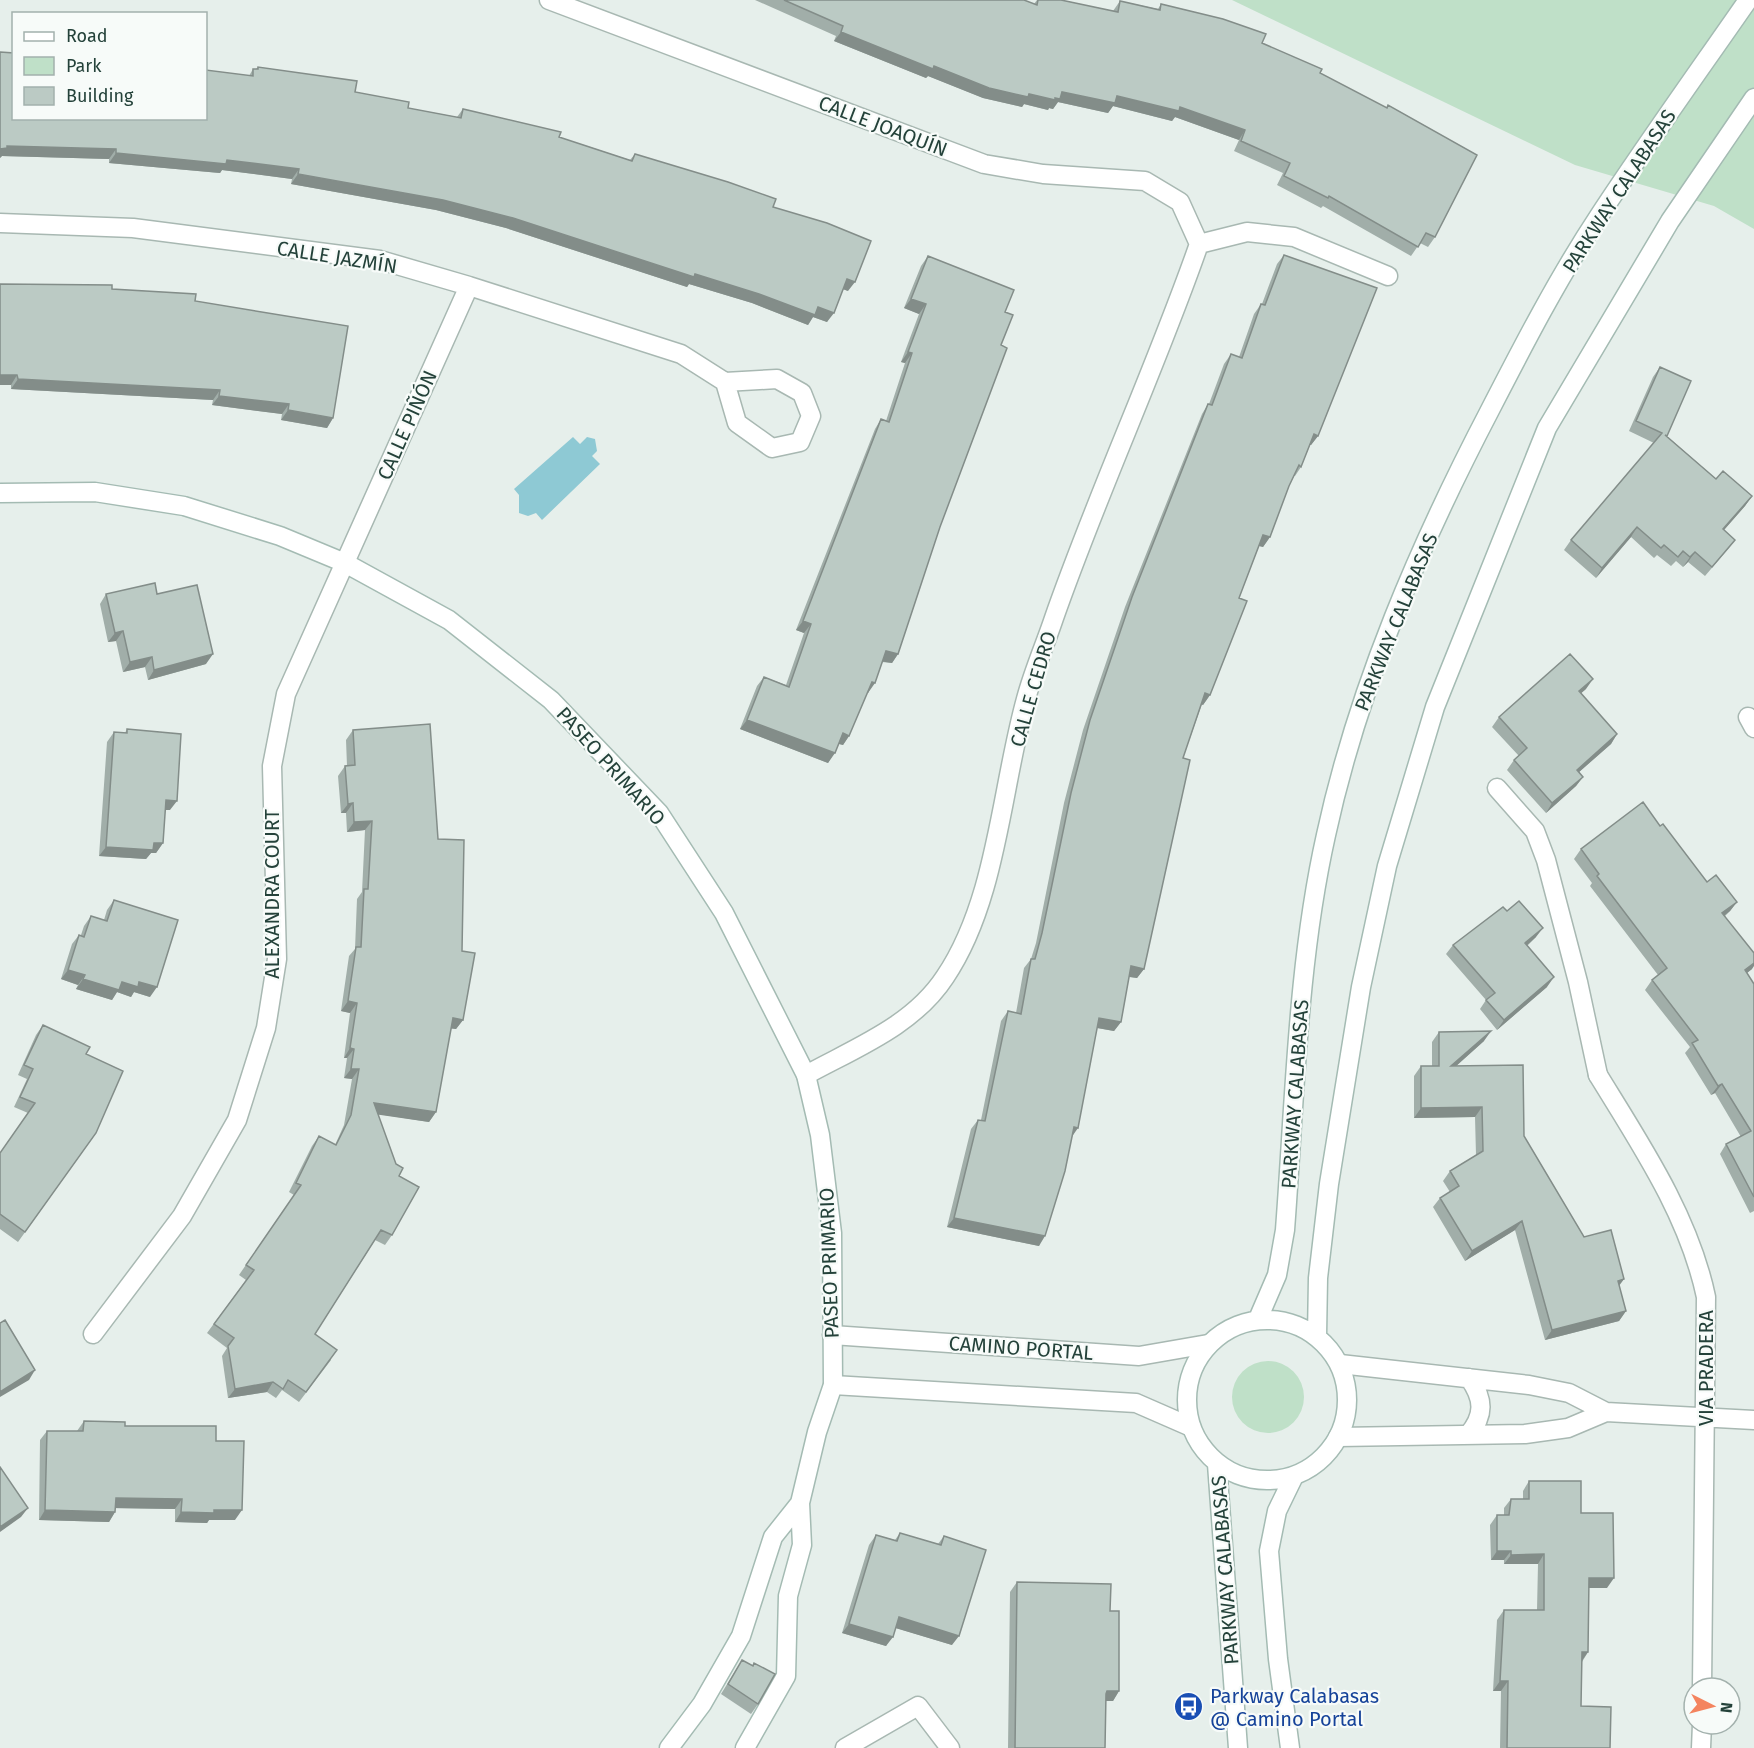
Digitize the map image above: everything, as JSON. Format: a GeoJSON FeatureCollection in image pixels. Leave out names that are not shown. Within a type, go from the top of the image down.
{"type":"FeatureCollection","features":[{"type":"Feature","properties":{"kind":"street","name":"CALLE JOAQUÍN"},"geometry":{"type":"LineString","coordinates":[[549,0],[984,164],[1043,174],[1145,181],[1180,202],[1199,244]]}},
{"type":"Feature","properties":{"kind":"street","name":"PARKWAY CALABASAS"},"geometry":{"type":"LineString","coordinates":[[1258,1319],[1276,1275],[1286,1230],[1307,936],[1326,834],[1352,733],[1394,614],[1461,466],[1528,335],[1598,219],[1748,0]]}},
{"type":"Feature","properties":{"kind":"street","name":"PARKWAY CALABASAS"},"geometry":{"type":"LineString","coordinates":[[1317,1336],[1318,1278],[1329,1184],[1361,987],[1387,866],[1435,707],[1546,428],[1670,221],[1754,98]]}},
{"type":"Feature","properties":{"kind":"street","name":"CALLE JAZMÍN"},"geometry":{"type":"LineString","coordinates":[[0,223],[133,228],[368,259],[470,286],[681,354],[725,382]]}},
{"type":"Feature","properties":{"kind":"street"},"geometry":{"type":"LineString","coordinates":[[1199,244],[1246,232],[1294,237],[1388,276]]}},
{"type":"Feature","properties":{"kind":"street","name":"CALLE CEDRO"},"geometry":{"type":"LineString","coordinates":[[806,1075],[898,1026],[943,980],[967,941],[979,906],[1026,699],[1083,536],[1172,321],[1199,244]]}},
{"type":"Feature","properties":{"kind":"street","name":"CALLE PIÑÓN"},"geometry":{"type":"LineString","coordinates":[[345,563],[470,286]]}},
{"type":"Feature","properties":{"kind":"street"},"geometry":{"type":"LineString","coordinates":[[777,379],[802,393],[811,416],[800,442],[772,448],[737,423],[725,382],[777,379]]}},
{"type":"Feature","properties":{"kind":"street","name":"PASEO PRIMARIO"},"geometry":{"type":"LineString","coordinates":[[0,493],[95,492],[183,506],[280,536],[345,563],[449,620],[551,700],[659,813],[724,913],[806,1075],[820,1135],[832,1233],[833,1385],[800,1503],[802,1545],[788,1596],[786,1676],[745,1748]]}},
{"type":"Feature","properties":{"kind":"street","name":"ALEXANDRA COURT"},"geometry":{"type":"LineString","coordinates":[[93,1334],[183,1216],[237,1120],[266,1028],[277,959],[272,766],[286,694],[345,563]]}},
{"type":"Feature","properties":{"kind":"street","name":"VIA PRADERA"},"geometry":{"type":"LineString","coordinates":[[1497,788],[1535,831],[1546,860],[1578,982],[1598,1075],[1653,1165],[1698,1258],[1706,1297],[1702,1676]]}},
{"type":"Feature","properties":{"kind":"street"},"geometry":{"type":"LineString","coordinates":[[1258,1319],[1278,1320],[1298,1326],[1317,1336],[1340,1364],[1347,1403],[1343,1427],[1332,1448],[1315,1466],[1294,1476],[1267,1481],[1241,1477],[1217,1464],[1201,1448],[1191,1427],[1186,1404],[1188,1382],[1198,1359],[1208,1344],[1234,1326],[1258,1319]]}},
{"type":"Feature","properties":{"kind":"street","name":"CAMINO PORTAL"},"geometry":{"type":"LineString","coordinates":[[832,1335],[1139,1356],[1208,1344]]}},
{"type":"Feature","properties":{"kind":"street"},"geometry":{"type":"LineString","coordinates":[[1340,1364],[1528,1384],[1569,1393],[1606,1412],[1754,1420]]}},
{"type":"Feature","properties":{"kind":"street"},"geometry":{"type":"LineString","coordinates":[[1468,1435],[1479,1423],[1482,1408],[1479,1392],[1469,1378]]}},
{"type":"Feature","properties":{"kind":"street"},"geometry":{"type":"LineString","coordinates":[[833,1385],[1136,1403],[1191,1427]]}},
{"type":"Feature","properties":{"kind":"street"},"geometry":{"type":"LineString","coordinates":[[1338,1437],[1525,1434],[1568,1428],[1606,1412]]}},
{"type":"Feature","properties":{"kind":"street","name":"PARKWAY CALABASAS"},"geometry":{"type":"LineString","coordinates":[[1217,1464],[1238,1748]]}},
{"type":"Feature","properties":{"kind":"street"},"geometry":{"type":"LineString","coordinates":[[1290,1748],[1278,1659],[1269,1551],[1277,1510],[1294,1476]]}},
{"type":"Feature","properties":{"kind":"street","name":"PASEO PRIMARIO"},"geometry":{"type":"LineString","coordinates":[[669,1748],[702,1704],[741,1636],[773,1537],[800,1503]]}},
{"type":"Feature","properties":{"kind":"street"},"geometry":{"type":"LineString","coordinates":[[845,1748],[918,1707],[950,1748]]}},
{"type":"Feature","properties":{"kind":"green space"},"geometry":{"type":"Polygon","coordinates":[[[1232,0],[1754,0],[1754,229],[1714,206],[1575,165],[1232,0]]]}},
{"type":"Feature","properties":{"kind":"green space"},"geometry":{"type":"Polygon","coordinates":[[[1275,1361],[1294,1371],[1302,1383],[1304,1397],[1302,1411],[1294,1423],[1282,1431],[1261,1433],[1242,1423],[1234,1411],[1232,1390],[1242,1371],[1254,1363],[1275,1361]]]}},
{"type":"Feature","properties":{"kind":"water"},"geometry":{"type":"Polygon","coordinates":[[[573,437],[580,444],[587,437],[595,439],[597,451],[592,456],[600,464],[542,520],[536,513],[528,516],[519,513],[519,495],[514,489],[573,437]]]}},
{"type":"Feature","properties":{"kind":"building"},"geometry":{"type":"Polygon","coordinates":[[[784,0],[1024,0],[1037,5],[1038,0],[1061,0],[1118,12],[1120,1],[1160,10],[1161,4],[1223,19],[1266,34],[1262,43],[1322,69],[1320,73],[1387,108],[1388,105],[1477,155],[1435,237],[1426,233],[1418,247],[1329,196],[1328,198],[1284,176],[1290,163],[1241,141],[1245,130],[1180,107],[1179,111],[1117,96],[1115,103],[1062,92],[1060,99],[1055,98],[1055,100],[1029,94],[1028,97],[989,88],[934,66],[933,69],[841,32],[843,26],[784,0]]]}},
{"type":"Feature","properties":{"kind":"building"},"geometry":{"type":"Polygon","coordinates":[[[0,52],[12,53],[12,120],[207,120],[207,70],[253,76],[253,69],[258,69],[258,67],[357,81],[355,92],[409,102],[408,108],[461,118],[463,109],[561,132],[559,137],[632,161],[635,154],[728,182],[776,199],[773,207],[827,223],[871,241],[855,282],[847,279],[834,313],[818,307],[815,315],[759,294],[695,274],[694,277],[513,218],[443,200],[298,174],[299,169],[227,160],[226,164],[116,153],[116,149],[7,146],[7,148],[0,149],[0,52]]]}},
{"type":"Feature","properties":{"kind":"building"},"geometry":{"type":"Polygon","coordinates":[[[1284,255],[1377,288],[1318,436],[1314,434],[1301,467],[1299,465],[1289,486],[1270,537],[1263,535],[1239,598],[1247,601],[1210,695],[1205,693],[1183,758],[1190,760],[1144,969],[1131,966],[1121,1022],[1099,1018],[1078,1128],[1074,1127],[1065,1171],[1045,1236],[954,1218],[978,1120],[985,1121],[1008,1011],[1021,1014],[1031,959],[1035,959],[1042,933],[1071,793],[1090,720],[1132,597],[1208,404],[1212,405],[1231,354],[1242,358],[1261,304],[1265,305],[1284,255]]]}},
{"type":"Feature","properties":{"kind":"building"},"geometry":{"type":"Polygon","coordinates":[[[928,256],[1014,290],[1005,312],[1013,315],[1001,345],[1007,348],[940,527],[898,654],[886,651],[875,683],[872,682],[849,736],[843,733],[835,753],[747,720],[764,677],[789,687],[811,624],[803,621],[881,419],[889,422],[912,353],[908,352],[926,304],[911,299],[928,256]]]}},
{"type":"Feature","properties":{"kind":"building"},"geometry":{"type":"Polygon","coordinates":[[[0,284],[112,285],[112,289],[196,294],[195,301],[348,326],[333,418],[288,410],[289,404],[219,396],[220,390],[18,379],[17,375],[0,375],[0,284]]]}},
{"type":"Feature","properties":{"kind":"building"},"geometry":{"type":"Polygon","coordinates":[[[1660,367],[1691,381],[1667,436],[1665,435],[1716,479],[1723,471],[1752,496],[1723,529],[1735,540],[1712,567],[1695,552],[1690,557],[1683,551],[1678,557],[1664,545],[1661,548],[1637,527],[1602,568],[1571,540],[1662,433],[1636,421],[1660,367]]]}},
{"type":"Feature","properties":{"kind":"building"},"geometry":{"type":"Polygon","coordinates":[[[155,583],[157,594],[197,585],[213,654],[154,670],[152,657],[130,662],[123,631],[115,633],[106,594],[155,583]]]}},
{"type":"Feature","properties":{"kind":"building"},"geometry":{"type":"Polygon","coordinates":[[[1570,654],[1593,679],[1579,691],[1617,734],[1577,770],[1583,777],[1552,803],[1514,760],[1527,748],[1499,717],[1570,654]]]}},
{"type":"Feature","properties":{"kind":"building"},"geometry":{"type":"Polygon","coordinates":[[[430,724],[438,839],[464,840],[462,951],[475,953],[463,1020],[453,1018],[436,1112],[374,1103],[396,1164],[403,1168],[399,1176],[419,1187],[392,1235],[381,1230],[315,1334],[337,1350],[306,1392],[288,1380],[283,1389],[273,1382],[235,1389],[228,1346],[234,1338],[214,1324],[254,1270],[246,1265],[301,1185],[296,1183],[319,1136],[336,1145],[351,1115],[359,1069],[351,1069],[354,1049],[350,1048],[357,1003],[348,1001],[356,947],[361,947],[364,889],[368,889],[372,821],[354,822],[353,803],[348,804],[345,766],[355,765],[353,730],[430,724]]]}},
{"type":"Feature","properties":{"kind":"building"},"geometry":{"type":"Polygon","coordinates":[[[127,729],[181,734],[177,801],[166,800],[163,843],[154,843],[153,850],[106,847],[114,732],[127,733],[127,729]]]}},
{"type":"Feature","properties":{"kind":"building"},"geometry":{"type":"Polygon","coordinates":[[[1643,802],[1660,826],[1663,824],[1707,882],[1716,875],[1737,902],[1722,913],[1754,953],[1754,963],[1745,970],[1754,984],[1754,1197],[1726,1144],[1751,1131],[1722,1084],[1718,1086],[1692,1043],[1698,1040],[1652,980],[1667,968],[1597,876],[1599,874],[1581,849],[1643,802]]]}},
{"type":"Feature","properties":{"kind":"building"},"geometry":{"type":"Polygon","coordinates":[[[114,900],[178,920],[157,987],[139,982],[138,987],[122,982],[119,990],[83,979],[85,975],[68,970],[79,935],[84,937],[91,916],[107,921],[114,900]]]}},
{"type":"Feature","properties":{"kind":"building"},"geometry":{"type":"Polygon","coordinates":[[[1519,901],[1543,928],[1525,943],[1554,977],[1504,1020],[1486,1000],[1495,993],[1453,945],[1503,907],[1507,911],[1519,901]]]}},
{"type":"Feature","properties":{"kind":"building"},"geometry":{"type":"Polygon","coordinates":[[[43,1025],[90,1047],[86,1054],[123,1071],[96,1133],[25,1232],[0,1214],[0,1153],[35,1103],[20,1097],[33,1069],[24,1065],[43,1025]]]}},
{"type":"Feature","properties":{"kind":"building"},"geometry":{"type":"Polygon","coordinates":[[[1491,1031],[1451,1066],[1523,1065],[1524,1136],[1584,1237],[1611,1230],[1624,1279],[1618,1281],[1626,1311],[1552,1330],[1522,1221],[1472,1251],[1440,1198],[1459,1186],[1450,1171],[1483,1151],[1482,1107],[1421,1108],[1421,1066],[1439,1066],[1439,1032],[1491,1031]]]}},
{"type":"Feature","properties":{"kind":"building"},"geometry":{"type":"Polygon","coordinates":[[[5,1320],[35,1370],[0,1392],[0,1323],[5,1320]]]}},
{"type":"Feature","properties":{"kind":"building"},"geometry":{"type":"Polygon","coordinates":[[[84,1421],[125,1422],[125,1426],[216,1426],[216,1441],[244,1441],[242,1510],[214,1510],[214,1513],[181,1512],[182,1499],[116,1498],[115,1512],[45,1510],[47,1431],[83,1431],[84,1421]]]}},
{"type":"Feature","properties":{"kind":"building"},"geometry":{"type":"Polygon","coordinates":[[[0,1467],[28,1508],[0,1527],[0,1467]]]}},
{"type":"Feature","properties":{"kind":"building"},"geometry":{"type":"Polygon","coordinates":[[[1529,1481],[1581,1481],[1581,1513],[1613,1513],[1614,1578],[1589,1578],[1588,1652],[1582,1652],[1581,1706],[1611,1707],[1610,1748],[1507,1748],[1508,1681],[1500,1681],[1504,1610],[1544,1610],[1544,1554],[1511,1555],[1511,1551],[1497,1551],[1497,1515],[1509,1515],[1511,1499],[1529,1499],[1529,1481]]]}},
{"type":"Feature","properties":{"kind":"building"},"geometry":{"type":"Polygon","coordinates":[[[900,1533],[941,1545],[944,1536],[986,1550],[959,1636],[899,1617],[893,1637],[849,1624],[876,1535],[897,1541],[900,1533]]]}},
{"type":"Feature","properties":{"kind":"building"},"geometry":{"type":"Polygon","coordinates":[[[1017,1582],[1111,1584],[1110,1611],[1119,1611],[1119,1691],[1107,1691],[1106,1694],[1105,1748],[1015,1748],[1017,1582]]]}},
{"type":"Feature","properties":{"kind":"building"},"geometry":{"type":"Polygon","coordinates":[[[742,1660],[753,1666],[754,1663],[775,1674],[758,1704],[728,1684],[742,1660]]]}},
{"type":"Feature","properties":{"kind":"place","name":"Parkway Calabasas @ Camino Portal"},"geometry":{"type":"Point","coordinates":[1189,1707]}}]}
